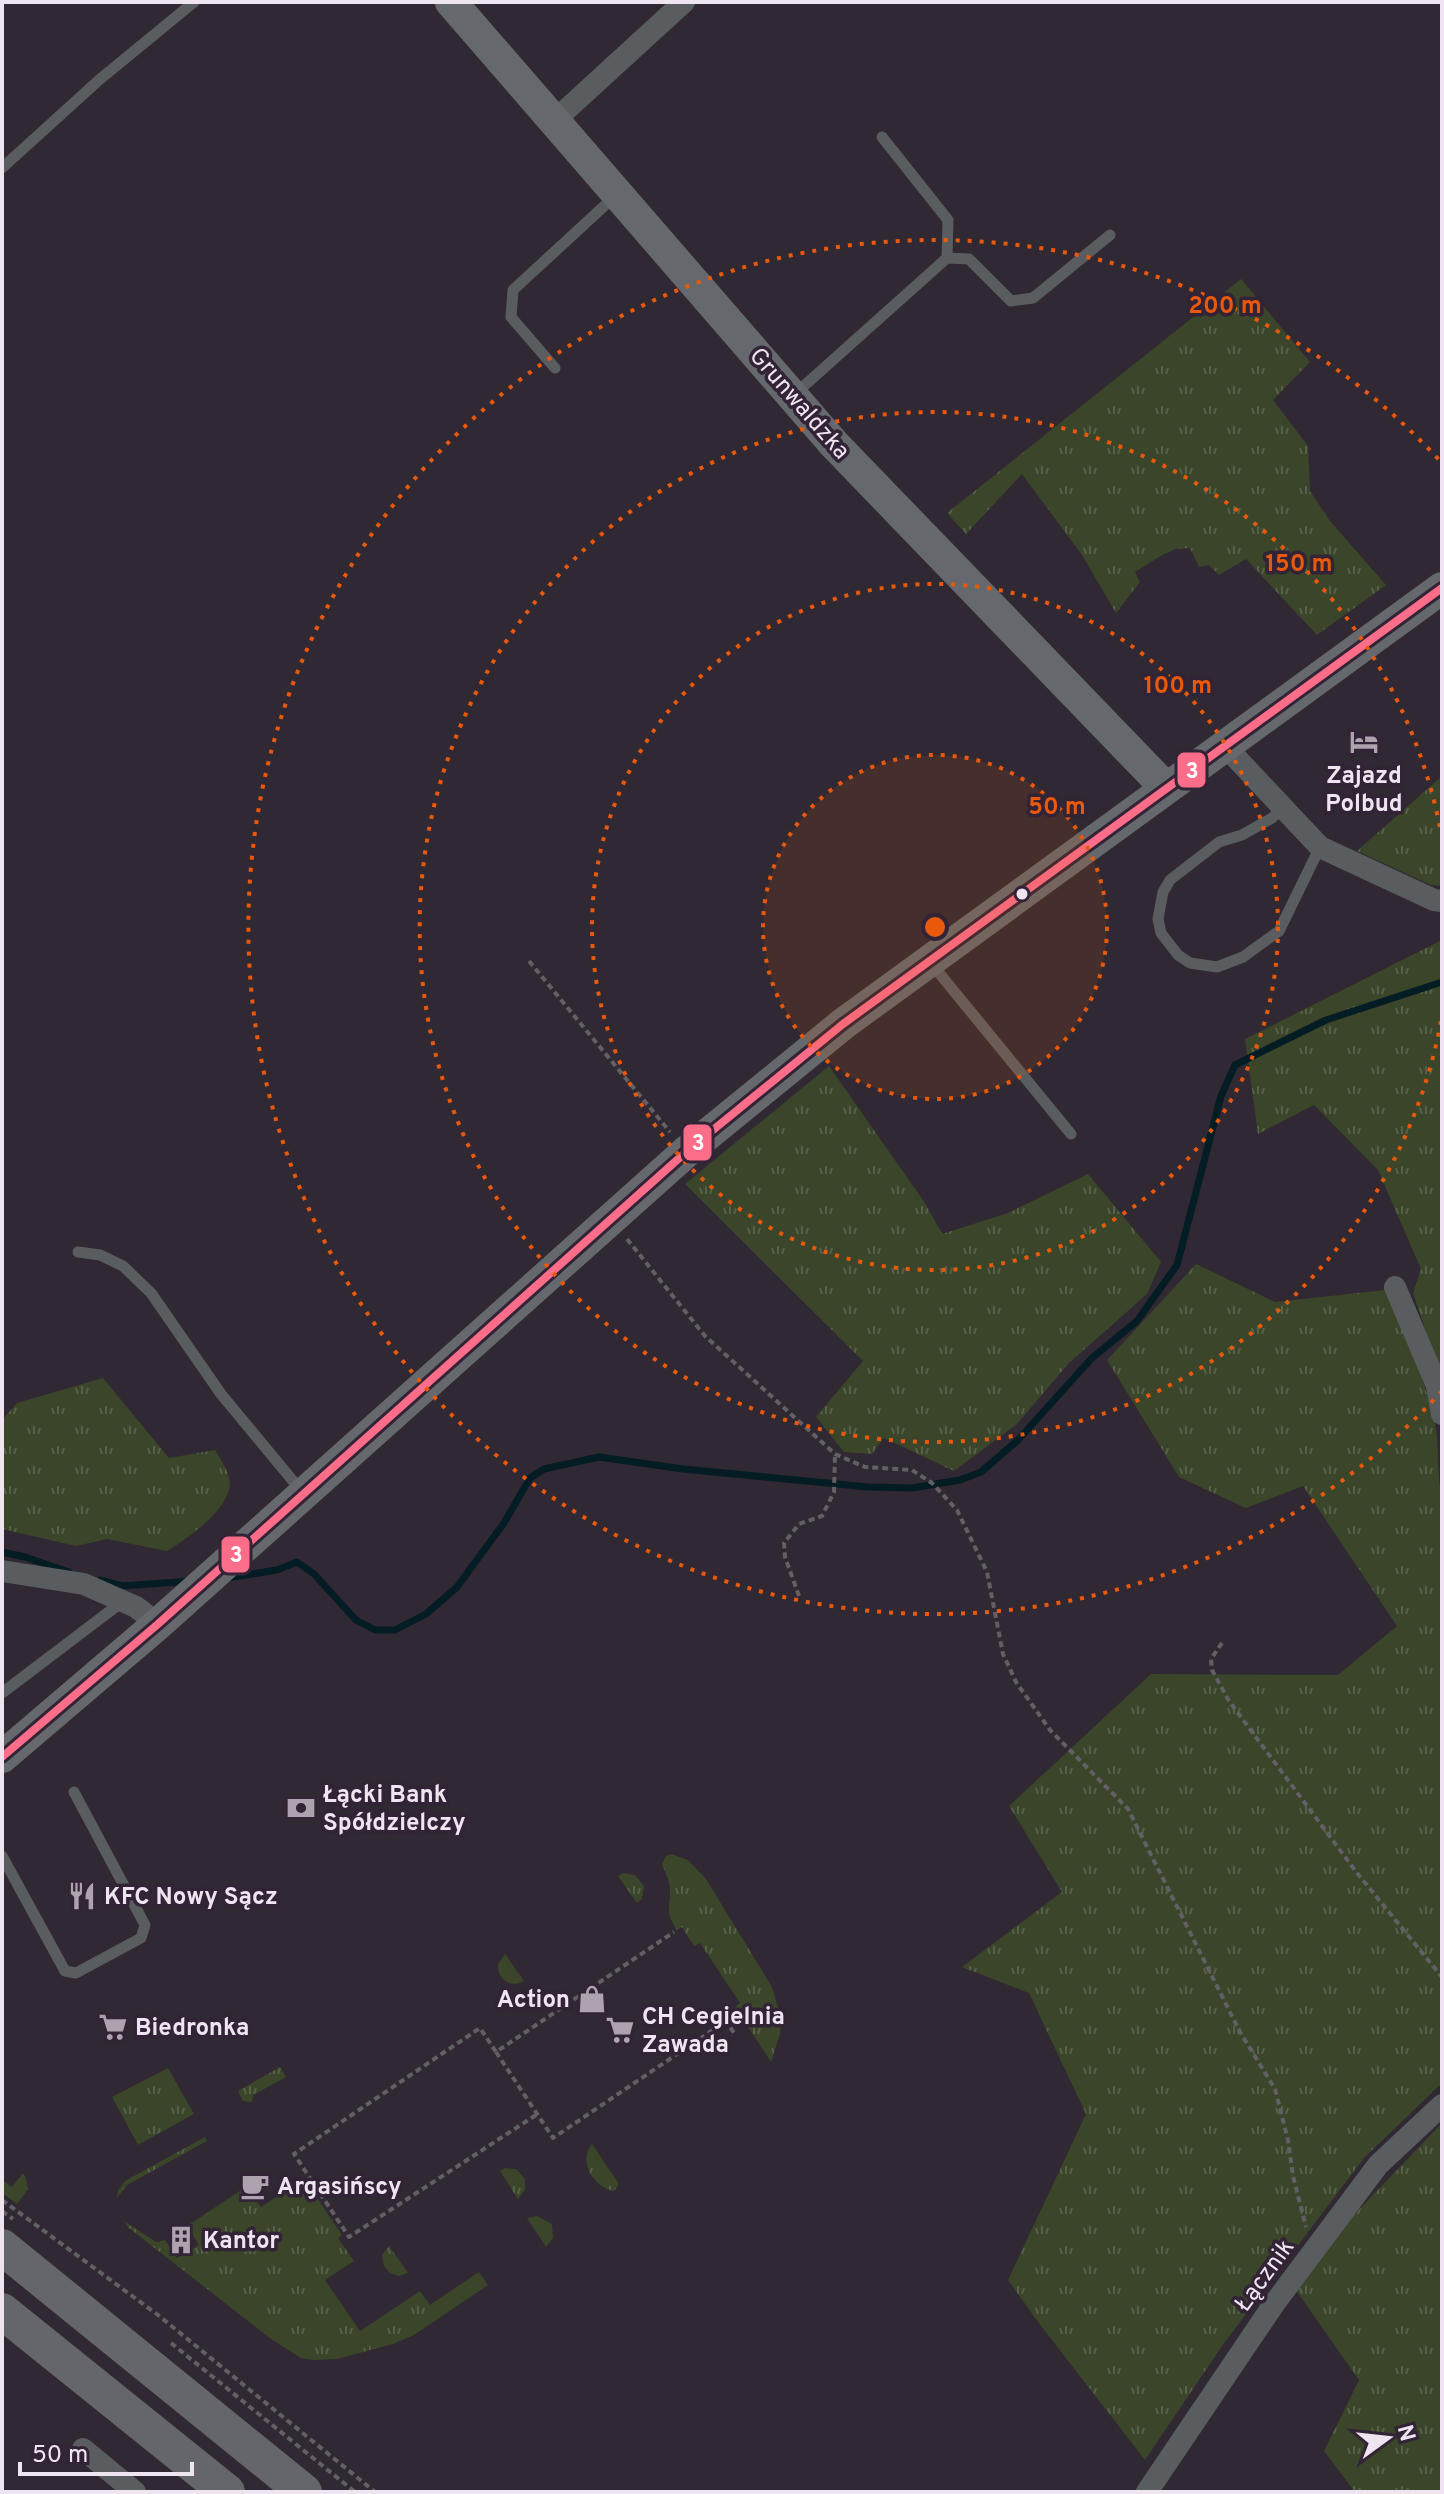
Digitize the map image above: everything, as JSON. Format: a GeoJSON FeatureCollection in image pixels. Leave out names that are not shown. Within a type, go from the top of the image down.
{"type":"FeatureCollection","features":[{"type":"Feature","properties":{"kind":"main road"},"geometry":{"type":"LineString","coordinates":[[2,2247],[304,2492]]}},
{"type":"Feature","properties":{"kind":"main road"},"geometry":{"type":"LineString","coordinates":[[2,2311],[227,2492]]}},
{"type":"Feature","properties":{"kind":"street"},"geometry":{"type":"LineString","coordinates":[[554,121],[684,2]]}},
{"type":"Feature","properties":{"kind":"street","name":"Grunwaldzka"},"geometry":{"type":"LineString","coordinates":[[463,6],[554,121],[834,444],[1166,788]]}},
{"type":"Feature","properties":{"kind":"street"},"geometry":{"type":"LineString","coordinates":[[2,1757],[158,1624],[686,1152],[843,1024],[1442,588]]}},
{"type":"Feature","properties":{"kind":"street"},"geometry":{"type":"LineString","coordinates":[[1225,746],[1320,847],[1442,901]]}},
{"type":"Feature","properties":{"kind":"street"},"geometry":{"type":"LineString","coordinates":[[1395,1287],[1437,1386],[1442,1414]]}},
{"type":"Feature","properties":{"kind":"street"},"geometry":{"type":"LineString","coordinates":[[2,1571],[84,1584],[136,1607],[158,1624]]}},
{"type":"Feature","properties":{"kind":"street","name":"Łącznik"},"geometry":{"type":"LineString","coordinates":[[1147,2492],[1274,2304],[1378,2165],[1442,2105]]}},
{"type":"Feature","properties":{"kind":"street"},"geometry":{"type":"LineString","coordinates":[[83,2449],[135,2492]]}},
{"type":"Feature","properties":{"kind":"lane"},"geometry":{"type":"LineString","coordinates":[[2,168],[99,80],[194,2]]}},
{"type":"Feature","properties":{"kind":"lane"},"geometry":{"type":"LineString","coordinates":[[882,137],[948,220],[947,258]]}},
{"type":"Feature","properties":{"kind":"lane"},"geometry":{"type":"LineString","coordinates":[[555,368],[511,317],[513,290],[618,194]]}},
{"type":"Feature","properties":{"kind":"lane"},"geometry":{"type":"LineString","coordinates":[[792,396],[947,258],[969,259],[1011,301],[1033,298],[1110,235]]}},
{"type":"Feature","properties":{"kind":"lane"},"geometry":{"type":"LineString","coordinates":[[1283,808],[1242,835],[1219,842],[1170,880],[1163,892],[1158,919],[1161,933],[1178,955],[1190,963],[1217,967],[1243,957],[1279,931],[1320,847]]}},
{"type":"Feature","properties":{"kind":"lane"},"geometry":{"type":"LineString","coordinates":[[929,962],[1071,1134]]}},
{"type":"Feature","properties":{"kind":"lane"},"geometry":{"type":"LineString","coordinates":[[78,1252],[100,1255],[123,1266],[151,1293],[221,1394],[304,1493]]}},
{"type":"Feature","properties":{"kind":"lane"},"geometry":{"type":"LineString","coordinates":[[2,1693],[122,1601]]}},
{"type":"Feature","properties":{"kind":"lane"},"geometry":{"type":"LineString","coordinates":[[2,1856],[65,1971],[76,1973],[141,1938],[145,1925],[74,1792]]}},
{"type":"Feature","properties":{"kind":"path"},"geometry":{"type":"LineString","coordinates":[[529,961],[686,1152]]}},
{"type":"Feature","properties":{"kind":"path"},"geometry":{"type":"LineString","coordinates":[[611,1219],[705,1336],[835,1454],[865,1467],[912,1470],[928,1480],[952,1505],[987,1572],[1003,1654],[1016,1682],[1050,1730],[1128,1809],[1240,2032],[1275,2089],[1306,2226],[1318,2245]]}},
{"type":"Feature","properties":{"kind":"path"},"geometry":{"type":"LineString","coordinates":[[799,1596],[785,1557],[784,1543],[799,1524],[822,1516],[834,1492],[835,1454]]}},
{"type":"Feature","properties":{"kind":"path"},"geometry":{"type":"LineString","coordinates":[[1222,1643],[1211,1659],[1212,1670],[1229,1701],[1357,1873],[1442,1977]]}},
{"type":"Feature","properties":{"kind":"path"},"geometry":{"type":"LineString","coordinates":[[496,2052],[674,1932]]}},
{"type":"Feature","properties":{"kind":"path"},"geometry":{"type":"LineString","coordinates":[[536,2115],[349,2237],[294,2154],[480,2028],[553,2138],[726,2021],[734,2033]]}},
{"type":"Feature","properties":{"kind":"path"},"geometry":{"type":"LineString","coordinates":[[2,2200],[158,2315],[375,2492]]}},
{"type":"Feature","properties":{"kind":"green space"},"geometry":{"type":"Polygon","coordinates":[[[1241,279],[1310,362],[1273,400],[1308,446],[1310,491],[1330,521],[1386,585],[1317,635],[1246,559],[1219,575],[1209,565],[1199,567],[1190,548],[1176,549],[1135,572],[1140,582],[1116,613],[1082,555],[1022,474],[966,534],[947,513],[1241,279]]]}},
{"type":"Feature","properties":{"kind":"green space"},"geometry":{"type":"Polygon","coordinates":[[[1442,776],[1442,886],[1431,885],[1357,851],[1442,776]]]}},
{"type":"Feature","properties":{"kind":"green space"},"geometry":{"type":"Polygon","coordinates":[[[1442,940],[1442,1380],[1413,1293],[1421,1269],[1378,1170],[1314,1105],[1258,1134],[1245,1039],[1442,940]]]}},
{"type":"Feature","properties":{"kind":"green space"},"geometry":{"type":"Polygon","coordinates":[[[829,1066],[925,1203],[942,1234],[1008,1213],[1088,1174],[1161,1262],[1147,1294],[1068,1364],[1017,1424],[954,1471],[884,1438],[872,1454],[844,1452],[816,1417],[863,1361],[685,1184],[829,1066]]]}},
{"type":"Feature","properties":{"kind":"green space"},"geometry":{"type":"Polygon","coordinates":[[[1196,1264],[1275,1302],[1386,1290],[1414,1356],[1431,1407],[1442,1497],[1442,2083],[1364,2158],[1222,2346],[1145,2460],[1008,2280],[1086,2114],[1029,1993],[962,1967],[1062,1892],[1009,1806],[1151,1674],[1338,1675],[1397,1626],[1303,1486],[1246,1508],[1179,1477],[1107,1360],[1196,1264]]]}},
{"type":"Feature","properties":{"kind":"green space"},"geometry":{"type":"Polygon","coordinates":[[[103,1378],[169,1458],[215,1450],[228,1475],[228,1494],[215,1514],[167,1551],[107,1539],[76,1546],[2,1529],[2,1420],[17,1403],[103,1378]]]}},
{"type":"Feature","properties":{"kind":"green space"},"geometry":{"type":"Polygon","coordinates":[[[671,1854],[688,1860],[706,1879],[772,1987],[781,2018],[780,2034],[771,2062],[735,2007],[740,2003],[700,1943],[694,1946],[682,1927],[677,1930],[673,1924],[669,1910],[669,1883],[662,1864],[671,1854]]]}},
{"type":"Feature","properties":{"kind":"green space"},"geometry":{"type":"Polygon","coordinates":[[[623,1873],[635,1875],[644,1886],[642,1899],[637,1903],[618,1876],[623,1873]]]}},
{"type":"Feature","properties":{"kind":"green space"},"geometry":{"type":"Polygon","coordinates":[[[505,1954],[524,1981],[514,1984],[502,1978],[498,1964],[505,1954]]]}},
{"type":"Feature","properties":{"kind":"green space"},"geometry":{"type":"Polygon","coordinates":[[[280,2067],[286,2077],[253,2095],[252,2102],[243,2101],[238,2091],[280,2067]]]}},
{"type":"Feature","properties":{"kind":"green space"},"geometry":{"type":"Polygon","coordinates":[[[168,2068],[194,2114],[138,2145],[112,2097],[168,2068]]]}},
{"type":"Feature","properties":{"kind":"green space"},"geometry":{"type":"Polygon","coordinates":[[[1442,2123],[1442,2492],[1355,2492],[1324,2451],[1359,2380],[1295,2289],[1343,2226],[1442,2123]]]}},
{"type":"Feature","properties":{"kind":"green space"},"geometry":{"type":"Polygon","coordinates":[[[205,2137],[207,2141],[127,2185],[117,2198],[118,2190],[125,2181],[205,2137]]]}},
{"type":"Feature","properties":{"kind":"green space"},"geometry":{"type":"Polygon","coordinates":[[[592,2144],[619,2184],[614,2191],[600,2185],[590,2173],[586,2158],[592,2144]]]}},
{"type":"Feature","properties":{"kind":"green space"},"geometry":{"type":"Polygon","coordinates":[[[516,2169],[525,2179],[525,2190],[518,2199],[500,2171],[516,2169]]]}},
{"type":"Feature","properties":{"kind":"green space"},"geometry":{"type":"Polygon","coordinates":[[[23,2173],[28,2189],[17,2204],[2,2193],[2,2180],[12,2187],[23,2173]]]}},
{"type":"Feature","properties":{"kind":"green space"},"geometry":{"type":"Polygon","coordinates":[[[309,2186],[342,2235],[338,2238],[354,2261],[325,2280],[360,2331],[420,2291],[430,2305],[479,2272],[488,2285],[414,2335],[393,2344],[337,2359],[301,2358],[271,2339],[124,2221],[156,2242],[165,2240],[177,2258],[199,2245],[187,2226],[246,2187],[261,2207],[287,2190],[292,2197],[309,2186]]]}},
{"type":"Feature","properties":{"kind":"green space"},"geometry":{"type":"Polygon","coordinates":[[[537,2216],[552,2224],[553,2238],[546,2247],[527,2218],[537,2216]]]}},
{"type":"Feature","properties":{"kind":"green space"},"geometry":{"type":"Polygon","coordinates":[[[389,2246],[408,2273],[399,2276],[390,2273],[384,2266],[382,2255],[389,2246]]]}},
{"type":"Feature","properties":{"kind":"waterway"},"geometry":{"type":"LineString","coordinates":[[227,1578],[277,1570],[297,1562],[314,1574],[356,1620],[375,1630],[395,1630],[426,1614],[457,1587],[504,1523],[530,1478],[544,1469],[599,1457],[683,1469],[868,1487],[912,1488],[960,1480],[981,1472],[1018,1440],[1092,1358],[1137,1321],[1177,1265],[1221,1096],[1235,1065],[1326,1020],[1442,982]]}},
{"type":"Feature","properties":{"kind":"waterway"},"geometry":{"type":"LineString","coordinates":[[2,1552],[69,1572]]}},
{"type":"Feature","properties":{"kind":"waterway"},"geometry":{"type":"LineString","coordinates":[[100,1580],[122,1586],[191,1581]]}},
{"type":"Feature","properties":{"kind":"transit line","name":"3"},"geometry":{"type":"LineString","coordinates":[[2,1757],[158,1624],[686,1152],[843,1024],[1442,588]]}},
{"type":"Feature","properties":{"kind":"place","name":"Zajazd Polbud"},"geometry":{"type":"Point","coordinates":[1364,742]}},
{"type":"Feature","properties":{"kind":"place","name":"Łącki Bank Spółdzielczy"},"geometry":{"type":"Point","coordinates":[301,1808]}},
{"type":"Feature","properties":{"kind":"place","name":"KFC Nowy Sącz"},"geometry":{"type":"Point","coordinates":[82,1896]}},
{"type":"Feature","properties":{"kind":"place","name":"Action"},"geometry":{"type":"Point","coordinates":[592,1999]}},
{"type":"Feature","properties":{"kind":"place","name":"Biedronka"},"geometry":{"type":"Point","coordinates":[113,2027]}},
{"type":"Feature","properties":{"kind":"place","name":"CH Cegielnia Zawada"},"geometry":{"type":"Point","coordinates":[620,2030]}},
{"type":"Feature","properties":{"kind":"place","name":"Argasińscy"},"geometry":{"type":"Point","coordinates":[255,2186]}},
{"type":"Feature","properties":{"kind":"place","name":"Kantor"},"geometry":{"type":"Point","coordinates":[181,2240]}}]}
